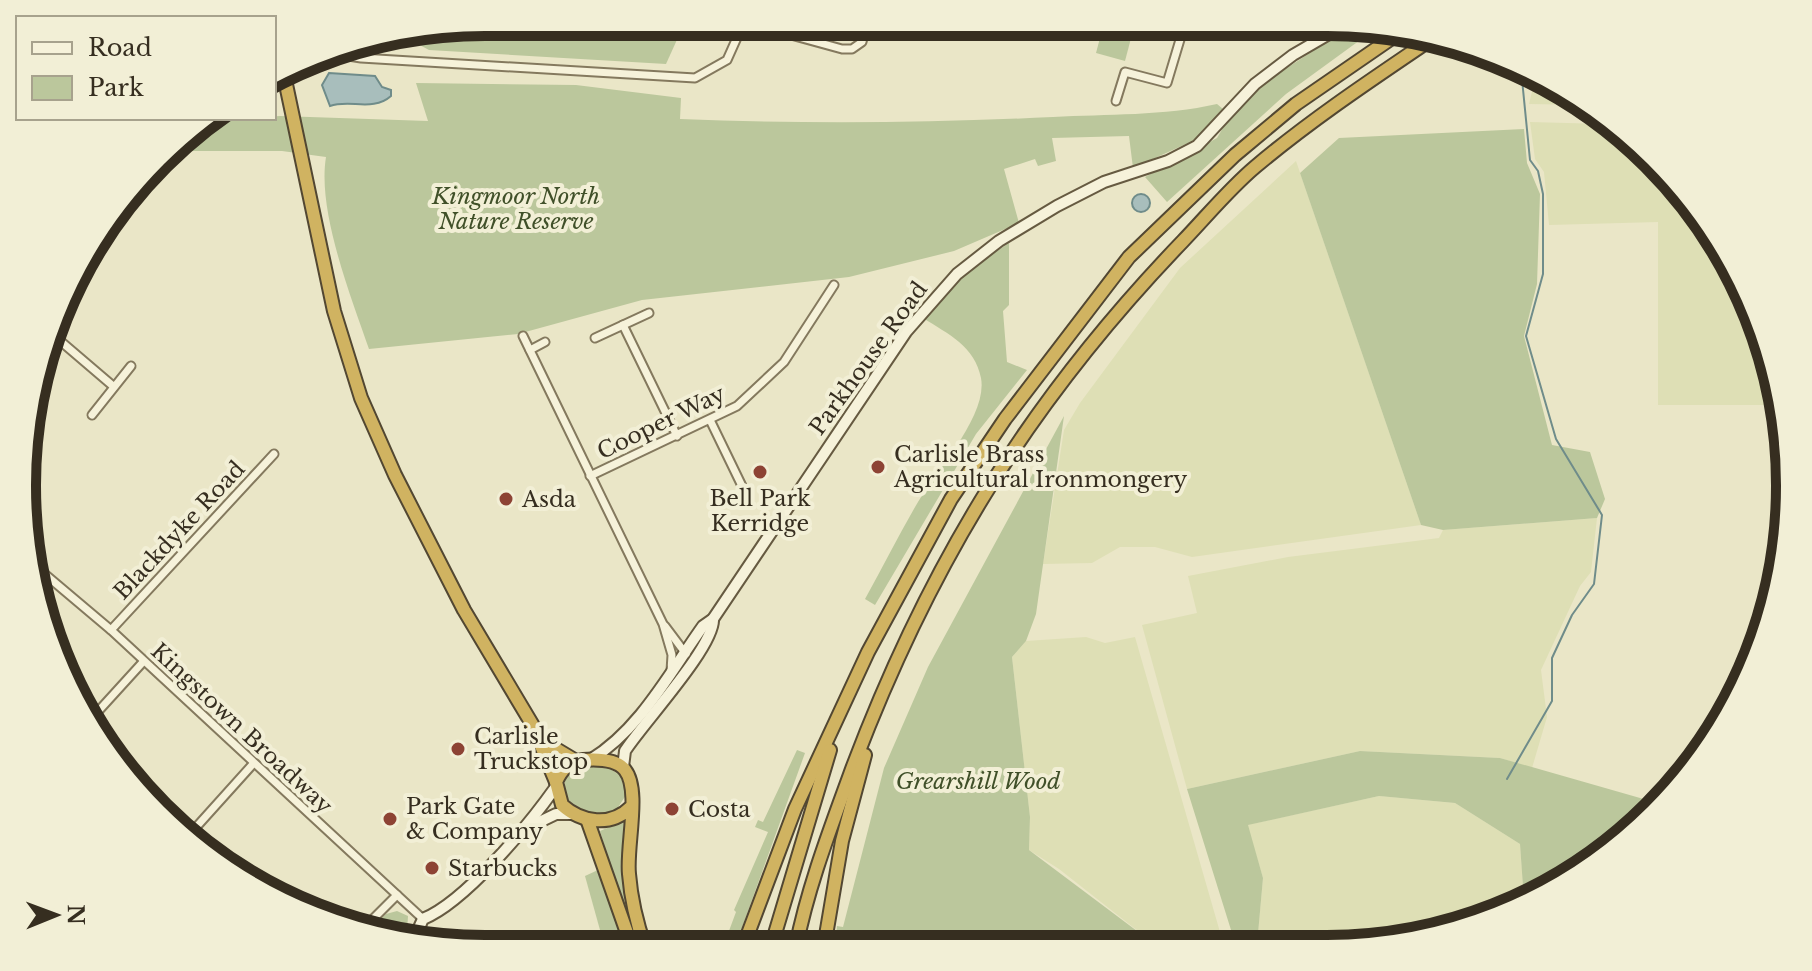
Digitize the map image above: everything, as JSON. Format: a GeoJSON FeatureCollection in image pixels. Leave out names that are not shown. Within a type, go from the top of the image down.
{"type":"FeatureCollection","features":[{"type":"Feature","properties":{"kind":"highway"},"geometry":{"type":"LineString","coordinates":[[748,935],[795,809],[868,652],[951,499],[1005,419],[1106,283],[1235,155],[1296,104],[1388,41]]}},
{"type":"Feature","properties":{"kind":"highway"},"geometry":{"type":"LineString","coordinates":[[799,935],[823,848],[883,686],[935,576],[1004,462],[1063,378],[1134,293],[1252,170],[1308,124],[1421,46]]}},
{"type":"Feature","properties":{"kind":"highway"},"geometry":{"type":"LineString","coordinates":[[286,83],[334,311],[361,398],[395,475],[464,610],[532,724],[551,746],[583,760],[623,767],[632,784],[628,872],[642,935]]}},
{"type":"Feature","properties":{"kind":"highway"},"geometry":{"type":"LineString","coordinates":[[826,935],[842,841],[883,686]]}},
{"type":"Feature","properties":{"kind":"highway"},"geometry":{"type":"LineString","coordinates":[[775,935],[845,705]]}},
{"type":"Feature","properties":{"kind":"highway"},"geometry":{"type":"LineString","coordinates":[[532,724],[562,805],[573,814],[587,819],[618,817],[631,807]]}},
{"type":"Feature","properties":{"kind":"highway"},"geometry":{"type":"LineString","coordinates":[[555,785],[564,769],[583,760]]}},
{"type":"Feature","properties":{"kind":"highway"},"geometry":{"type":"LineString","coordinates":[[587,819],[628,935]]}},
{"type":"Feature","properties":{"kind":"street"},"geometry":{"type":"LineString","coordinates":[[352,57],[695,78],[727,60],[738,36]]}},
{"type":"Feature","properties":{"kind":"street"},"geometry":{"type":"LineString","coordinates":[[795,36],[852,49],[862,42],[864,36]]}},
{"type":"Feature","properties":{"kind":"street"},"geometry":{"type":"LineString","coordinates":[[1116,101],[1125,72],[1167,83],[1181,36]]}},
{"type":"Feature","properties":{"kind":"street","name":"Parkhouse Road"},"geometry":{"type":"LineString","coordinates":[[583,760],[621,736],[698,634],[713,619],[906,332],[957,274],[999,241],[1057,206],[1104,182],[1168,161],[1197,146],[1255,84],[1293,55],[1326,36]]}},
{"type":"Feature","properties":{"kind":"street","name":"Cooper Way"},"geometry":{"type":"LineString","coordinates":[[590,476],[737,406],[777,370],[834,285]]}},
{"type":"Feature","properties":{"kind":"street"},"geometry":{"type":"LineString","coordinates":[[595,338],[649,313]]}},
{"type":"Feature","properties":{"kind":"street"},"geometry":{"type":"LineString","coordinates":[[623,325],[677,436]]}},
{"type":"Feature","properties":{"kind":"street"},"geometry":{"type":"LineString","coordinates":[[523,336],[682,657]]}},
{"type":"Feature","properties":{"kind":"street"},"geometry":{"type":"LineString","coordinates":[[60,341],[113,386]]}},
{"type":"Feature","properties":{"kind":"street"},"geometry":{"type":"LineString","coordinates":[[530,350],[545,342]]}},
{"type":"Feature","properties":{"kind":"street"},"geometry":{"type":"LineString","coordinates":[[92,415],[131,366]]}},
{"type":"Feature","properties":{"kind":"street"},"geometry":{"type":"LineString","coordinates":[[710,420],[742,486]]}},
{"type":"Feature","properties":{"kind":"street","name":"Blackdyke Road"},"geometry":{"type":"LineString","coordinates":[[111,630],[274,454]]}},
{"type":"Feature","properties":{"kind":"street","name":"Kingstown Broadway"},"geometry":{"type":"LineString","coordinates":[[46,577],[111,630],[423,919]]}},
{"type":"Feature","properties":{"kind":"street","name":"Parkhouse Road"},"geometry":{"type":"LineString","coordinates":[[623,767],[625,751],[682,657],[714,628],[713,619]]}},
{"type":"Feature","properties":{"kind":"street"},"geometry":{"type":"LineString","coordinates":[[663,624],[672,634],[682,657]]}},
{"type":"Feature","properties":{"kind":"street"},"geometry":{"type":"LineString","coordinates":[[672,634],[682,638],[698,634]]}},
{"type":"Feature","properties":{"kind":"street"},"geometry":{"type":"LineString","coordinates":[[97,712],[143,662]]}},
{"type":"Feature","properties":{"kind":"street"},"geometry":{"type":"LineString","coordinates":[[195,828],[253,764]]}},
{"type":"Feature","properties":{"kind":"street"},"geometry":{"type":"LineString","coordinates":[[418,929],[423,919],[440,913],[470,886],[518,834],[555,785]]}},
{"type":"Feature","properties":{"kind":"street"},"geometry":{"type":"LineString","coordinates":[[518,834],[543,818],[573,814]]}},
{"type":"Feature","properties":{"kind":"street"},"geometry":{"type":"LineString","coordinates":[[371,921],[397,895]]}},
{"type":"Feature","properties":{"kind":"green space"},"geometry":{"type":"Polygon","coordinates":[[[486,36],[679,36],[666,64],[429,50],[414,42],[486,36]]]}},
{"type":"Feature","properties":{"kind":"green space"},"geometry":{"type":"Polygon","coordinates":[[[1101,36],[1132,36],[1125,61],[1096,53],[1101,36]]]}},
{"type":"Feature","properties":{"kind":"green space"},"geometry":{"type":"Polygon","coordinates":[[[1335,36],[1363,38],[1286,94],[1167,202],[1145,177],[1217,138],[1233,111],[1266,82],[1335,36]]]}},
{"type":"Feature","properties":{"kind":"green space","name":"Kingmoor North Nature Reserve"},"geometry":{"type":"Polygon","coordinates":[[[416,83],[576,85],[681,98],[680,119],[727,121],[960,121],[1156,113],[1217,104],[1223,109],[1197,139],[1133,168],[1129,136],[1052,138],[1056,161],[1038,166],[1035,159],[1004,169],[1019,223],[954,251],[849,277],[642,300],[518,334],[369,349],[331,228],[326,202],[326,157],[282,151],[186,151],[225,120],[276,120],[276,116],[280,116],[428,121],[416,83]]]}},
{"type":"Feature","properties":{"kind":"green space"},"geometry":{"type":"Polygon","coordinates":[[[1533,86],[1565,105],[1529,104],[1533,86]]]}},
{"type":"Feature","properties":{"kind":"green space"},"geometry":{"type":"Polygon","coordinates":[[[1530,122],[1593,124],[1623,148],[1664,189],[1700,236],[1730,287],[1752,341],[1768,405],[1658,405],[1658,222],[1549,225],[1544,172],[1535,159],[1530,122]]]}},
{"type":"Feature","properties":{"kind":"green space"},"geometry":{"type":"Polygon","coordinates":[[[1524,129],[1527,163],[1540,194],[1537,284],[1524,336],[1552,445],[1590,452],[1605,499],[1597,518],[1443,530],[1421,525],[1300,173],[1339,138],[1524,129]]]}},
{"type":"Feature","properties":{"kind":"green space"},"geometry":{"type":"Polygon","coordinates":[[[1296,161],[1421,525],[1192,557],[1155,547],[1120,547],[1092,563],[1043,564],[1064,430],[1080,403],[1180,268],[1296,161]]]}},
{"type":"Feature","properties":{"kind":"green space"},"geometry":{"type":"Polygon","coordinates":[[[1009,243],[1009,305],[1003,311],[1007,362],[1027,370],[976,434],[875,605],[865,599],[918,502],[969,425],[981,393],[978,367],[967,349],[923,318],[974,266],[1009,243]]]}},
{"type":"Feature","properties":{"kind":"green space","name":"Grearshill Wood"},"geometry":{"type":"Polygon","coordinates":[[[1064,416],[1036,614],[1026,641],[1012,657],[1030,817],[1029,850],[1142,935],[836,935],[837,926],[843,927],[884,768],[928,667],[1064,416]]]}},
{"type":"Feature","properties":{"kind":"green space"},"geometry":{"type":"Polygon","coordinates":[[[1597,518],[1591,572],[1580,586],[1541,670],[1547,717],[1532,768],[1500,758],[1360,751],[1187,789],[1142,625],[1197,613],[1188,576],[1288,557],[1439,538],[1443,530],[1597,518]]]}},
{"type":"Feature","properties":{"kind":"green space"},"geometry":{"type":"Polygon","coordinates":[[[1086,637],[1105,643],[1135,637],[1221,935],[1143,935],[1059,869],[1029,850],[1030,817],[1012,657],[1026,641],[1086,637]]]}},
{"type":"Feature","properties":{"kind":"green space"},"geometry":{"type":"Polygon","coordinates":[[[797,750],[805,753],[739,935],[727,935],[736,912],[734,910],[768,832],[755,827],[758,820],[763,822],[797,750]]]}},
{"type":"Feature","properties":{"kind":"green space"},"geometry":{"type":"Polygon","coordinates":[[[1360,751],[1500,758],[1647,800],[1600,842],[1523,890],[1520,844],[1455,803],[1379,796],[1248,825],[1263,878],[1258,935],[1233,935],[1187,789],[1360,751]]]}},
{"type":"Feature","properties":{"kind":"green space"},"geometry":{"type":"Polygon","coordinates":[[[585,765],[606,766],[621,776],[626,795],[617,809],[603,814],[587,812],[563,793],[566,776],[585,765]]]}},
{"type":"Feature","properties":{"kind":"green space"},"geometry":{"type":"Polygon","coordinates":[[[1379,796],[1455,803],[1520,844],[1523,890],[1443,920],[1385,931],[1258,935],[1263,878],[1247,825],[1379,796]]]}},
{"type":"Feature","properties":{"kind":"green space"},"geometry":{"type":"Polygon","coordinates":[[[625,823],[625,889],[636,935],[631,935],[600,831],[625,823]]]}},
{"type":"Feature","properties":{"kind":"green space"},"geometry":{"type":"Polygon","coordinates":[[[598,870],[622,935],[601,935],[585,876],[598,870]]]}},
{"type":"Feature","properties":{"kind":"green space"},"geometry":{"type":"Polygon","coordinates":[[[397,911],[408,916],[407,928],[378,922],[386,914],[397,911]]]}},
{"type":"Feature","properties":{"kind":"water"},"geometry":{"type":"Polygon","coordinates":[[[329,73],[375,76],[382,87],[391,90],[391,96],[377,103],[330,106],[322,85],[329,73]]]}},
{"type":"Feature","properties":{"kind":"water"},"geometry":{"type":"Polygon","coordinates":[[[1141,194],[1150,203],[1141,212],[1132,203],[1141,194]]]}},
{"type":"Feature","properties":{"kind":"waterway"},"geometry":{"type":"LineString","coordinates":[[1507,779],[1552,701],[1552,658],[1572,615],[1594,584],[1602,515],[1556,439],[1526,336],[1543,274],[1543,194],[1538,171],[1530,160],[1522,81]]}},
{"type":"Feature","properties":{"kind":"place","name":"Carlisle Brass Agricultural Ironmongery"},"geometry":{"type":"Point","coordinates":[878,467]}},
{"type":"Feature","properties":{"kind":"place","name":"Bell Park Kerridge"},"geometry":{"type":"Point","coordinates":[760,472]}},
{"type":"Feature","properties":{"kind":"place","name":"Asda"},"geometry":{"type":"Point","coordinates":[506,499]}},
{"type":"Feature","properties":{"kind":"place","name":"Carlisle Truckstop"},"geometry":{"type":"Point","coordinates":[458,749]}},
{"type":"Feature","properties":{"kind":"place","name":"Costa"},"geometry":{"type":"Point","coordinates":[672,809]}},
{"type":"Feature","properties":{"kind":"place","name":"Park Gate & Company"},"geometry":{"type":"Point","coordinates":[390,819]}},
{"type":"Feature","properties":{"kind":"place","name":"Starbucks"},"geometry":{"type":"Point","coordinates":[432,868]}}]}
